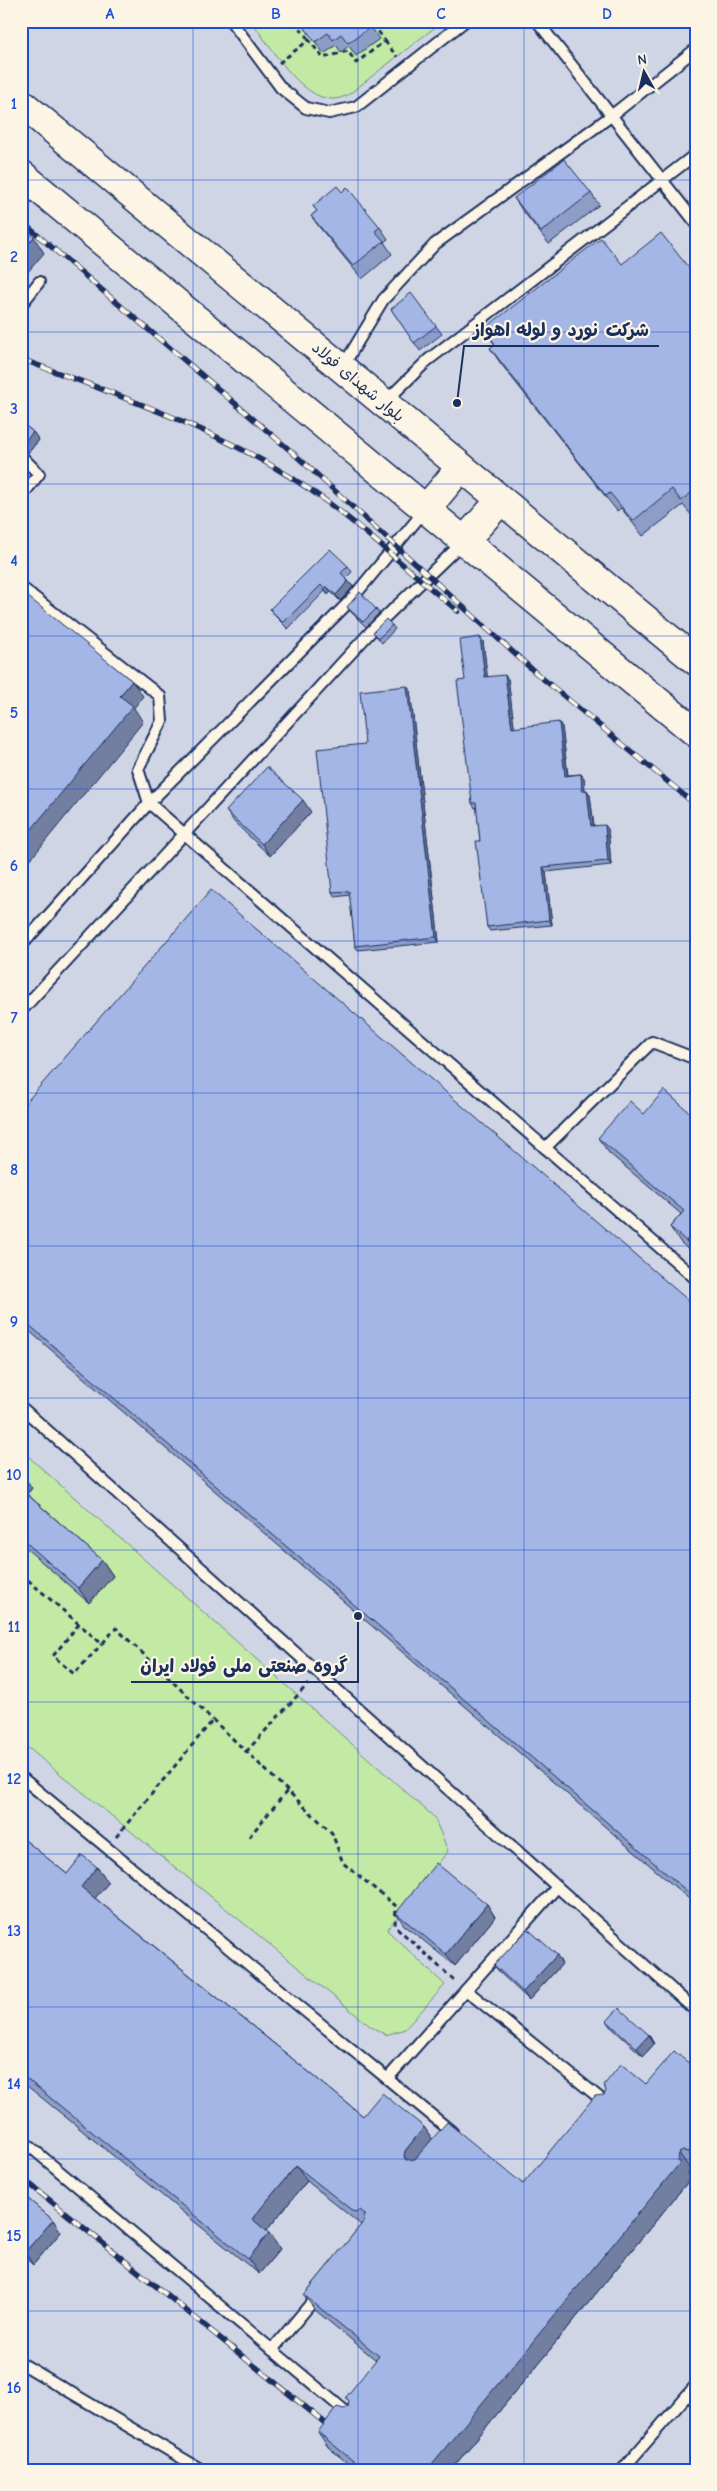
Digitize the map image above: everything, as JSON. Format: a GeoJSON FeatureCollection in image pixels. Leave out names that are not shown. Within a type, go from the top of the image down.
{"type":"FeatureCollection","features":[{"type":"Feature","properties":{"kind":"street","name":"بلوار شهدای فولاد"},"geometry":{"type":"LineString","coordinates":[[21,103],[696,661]]}},
{"type":"Feature","properties":{"kind":"street"},"geometry":{"type":"LineString","coordinates":[[21,174],[696,733]]}},
{"type":"Feature","properties":{"kind":"street"},"geometry":{"type":"LineString","coordinates":[[426,509],[461,467]]}},
{"type":"Feature","properties":{"kind":"street"},"geometry":{"type":"LineString","coordinates":[[464,541],[501,500]]}},
{"type":"Feature","properties":{"kind":"lane"},"geometry":{"type":"LineString","coordinates":[[231,21],[281,88],[306,108],[329,113],[356,107],[465,21]]}},
{"type":"Feature","properties":{"kind":"lane"},"geometry":{"type":"LineString","coordinates":[[537,21],[696,223]]}},
{"type":"Feature","properties":{"kind":"lane"},"geometry":{"type":"LineString","coordinates":[[342,368],[382,300],[436,244],[611,116],[696,49]]}},
{"type":"Feature","properties":{"kind":"lane"},"geometry":{"type":"LineString","coordinates":[[384,403],[428,360],[696,154]]}},
{"type":"Feature","properties":{"kind":"lane"},"geometry":{"type":"LineString","coordinates":[[21,305],[39,282]]}},
{"type":"Feature","properties":{"kind":"lane"},"geometry":{"type":"LineString","coordinates":[[21,497],[39,474],[23,458]]}},
{"type":"Feature","properties":{"kind":"lane"},"geometry":{"type":"LineString","coordinates":[[21,946],[149,803],[350,601],[426,509]]}},
{"type":"Feature","properties":{"kind":"lane"},"geometry":{"type":"LineString","coordinates":[[21,1011],[375,627],[464,541]]}},
{"type":"Feature","properties":{"kind":"lane"},"geometry":{"type":"LineString","coordinates":[[21,587],[160,696],[162,721],[138,769],[149,803],[696,1278]]}},
{"type":"Feature","properties":{"kind":"lane"},"geometry":{"type":"LineString","coordinates":[[545,1148],[652,1042],[696,1059]]}},
{"type":"Feature","properties":{"kind":"lane"},"geometry":{"type":"LineString","coordinates":[[23,1413],[319,1673],[696,2011]]}},
{"type":"Feature","properties":{"kind":"lane"},"geometry":{"type":"LineString","coordinates":[[21,1777],[453,2131],[448,2138]]}},
{"type":"Feature","properties":{"kind":"lane"},"geometry":{"type":"LineString","coordinates":[[388,2078],[557,1887]]}},
{"type":"Feature","properties":{"kind":"lane"},"geometry":{"type":"LineString","coordinates":[[466,1990],[610,2106]]}},
{"type":"Feature","properties":{"kind":"lane"},"geometry":{"type":"LineString","coordinates":[[21,2139],[353,2418]]}},
{"type":"Feature","properties":{"kind":"lane"},"geometry":{"type":"LineString","coordinates":[[272,2350],[327,2284]]}},
{"type":"Feature","properties":{"kind":"lane"},"geometry":{"type":"LineString","coordinates":[[21,2364],[202,2470]]}},
{"type":"Feature","properties":{"kind":"lane"},"geometry":{"type":"LineString","coordinates":[[622,2470],[696,2385]]}},
{"type":"Feature","properties":{"kind":"path"},"geometry":{"type":"LineString","coordinates":[[294,21],[323,58],[348,51],[356,62],[385,41],[371,21]]}},
{"type":"Feature","properties":{"kind":"path"},"geometry":{"type":"LineString","coordinates":[[268,71],[309,40]]}},
{"type":"Feature","properties":{"kind":"path"},"geometry":{"type":"LineString","coordinates":[[21,1574],[102,1644]]}},
{"type":"Feature","properties":{"kind":"path"},"geometry":{"type":"LineString","coordinates":[[79,1624],[53,1656],[74,1674],[116,1628],[332,1833],[343,1864],[396,1906],[395,1926],[466,1990]]}},
{"type":"Feature","properties":{"kind":"path"},"geometry":{"type":"LineString","coordinates":[[246,1752],[319,1673]]}},
{"type":"Feature","properties":{"kind":"path"},"geometry":{"type":"LineString","coordinates":[[107,1847],[213,1720]]}},
{"type":"Feature","properties":{"kind":"path"},"geometry":{"type":"LineString","coordinates":[[249,1836],[287,1791]]}},
{"type":"Feature","properties":{"kind":"path"},"geometry":{"type":"LineString","coordinates":[[21,2466],[28,2470]]}},
{"type":"Feature","properties":{"kind":"shaded area"},"geometry":{"type":"Polygon","coordinates":[[[21,21],[696,21],[696,2470],[21,2470],[21,21]]]}},
{"type":"Feature","properties":{"kind":"green space"},"geometry":{"type":"Polygon","coordinates":[[[251,21],[443,21],[348,95],[333,99],[321,97],[298,81],[276,56],[251,21]]]}},
{"type":"Feature","properties":{"kind":"green space"},"geometry":{"type":"Polygon","coordinates":[[[21,1450],[434,1817],[448,1851],[387,1930],[445,1985],[405,2029],[386,2035],[370,2026],[21,1742],[21,1450]]]}},
{"type":"Feature","properties":{"kind":"building"},"geometry":{"type":"Polygon","coordinates":[[[300,21],[367,21],[371,27],[348,43],[341,34],[333,40],[328,33],[315,42],[300,21]]]}},
{"type":"Feature","properties":{"kind":"building"},"geometry":{"type":"Polygon","coordinates":[[[564,159],[591,193],[541,232],[514,198],[564,159]]]}},
{"type":"Feature","properties":{"kind":"building"},"geometry":{"type":"Polygon","coordinates":[[[337,186],[342,192],[347,187],[380,227],[375,231],[384,241],[353,266],[311,216],[317,211],[313,206],[337,186]]]}},
{"type":"Feature","properties":{"kind":"building"},"geometry":{"type":"Polygon","coordinates":[[[21,227],[34,237],[21,252],[21,227]]]}},
{"type":"Feature","properties":{"kind":"building"},"geometry":{"type":"Polygon","coordinates":[[[661,233],[696,277],[696,489],[681,501],[672,489],[633,521],[610,493],[606,496],[490,348],[495,344],[484,329],[601,238],[622,264],[661,233]]]}},
{"type":"Feature","properties":{"kind":"building"},"geometry":{"type":"Polygon","coordinates":[[[411,293],[436,326],[414,343],[391,309],[411,293]]]}},
{"type":"Feature","properties":{"kind":"building"},"geometry":{"type":"Polygon","coordinates":[[[21,422],[33,432],[22,445],[21,445],[21,422]]]}},
{"type":"Feature","properties":{"kind":"building"},"geometry":{"type":"Polygon","coordinates":[[[330,549],[348,566],[341,573],[348,581],[336,595],[326,586],[324,589],[321,585],[283,623],[270,609],[330,549]]]}},
{"type":"Feature","properties":{"kind":"building"},"geometry":{"type":"Polygon","coordinates":[[[21,591],[132,681],[120,696],[133,706],[21,842],[21,591]]]}},
{"type":"Feature","properties":{"kind":"building"},"geometry":{"type":"Polygon","coordinates":[[[360,592],[376,609],[363,622],[347,607],[360,592]]]}},
{"type":"Feature","properties":{"kind":"building"},"geometry":{"type":"Polygon","coordinates":[[[386,619],[392,625],[379,638],[373,632],[386,619]]]}},
{"type":"Feature","properties":{"kind":"building"},"geometry":{"type":"Polygon","coordinates":[[[480,637],[485,677],[505,675],[512,728],[559,722],[565,776],[581,774],[582,791],[587,790],[591,826],[605,825],[608,861],[543,867],[549,920],[487,927],[476,841],[480,841],[476,803],[472,803],[457,681],[465,680],[460,640],[480,637]]]}},
{"type":"Feature","properties":{"kind":"building"},"geometry":{"type":"Polygon","coordinates":[[[407,686],[436,937],[355,946],[349,891],[332,892],[317,749],[365,744],[360,691],[407,686]]]}},
{"type":"Feature","properties":{"kind":"building"},"geometry":{"type":"Polygon","coordinates":[[[267,767],[303,800],[262,844],[226,811],[267,767]]]}},
{"type":"Feature","properties":{"kind":"building"},"geometry":{"type":"Polygon","coordinates":[[[211,890],[696,1307],[696,1899],[21,1318],[21,1108],[211,890]]]}},
{"type":"Feature","properties":{"kind":"building"},"geometry":{"type":"Polygon","coordinates":[[[664,1090],[696,1118],[696,1230],[686,1241],[670,1227],[684,1211],[598,1138],[630,1101],[644,1114],[664,1090]]]}},
{"type":"Feature","properties":{"kind":"building"},"geometry":{"type":"Polygon","coordinates":[[[21,1489],[102,1560],[78,1588],[21,1538],[21,1489]]]}},
{"type":"Feature","properties":{"kind":"building"},"geometry":{"type":"Polygon","coordinates":[[[21,1837],[67,1874],[82,1855],[97,1867],[81,1887],[363,2116],[382,2093],[424,2127],[405,2151],[404,2156],[406,2160],[415,2159],[447,2122],[523,2184],[595,2096],[604,2095],[606,2091],[604,2085],[621,2064],[646,2084],[674,2051],[696,2069],[696,2143],[688,2152],[683,2151],[679,2153],[677,2159],[680,2163],[427,2470],[364,2470],[318,2432],[337,2407],[344,2409],[348,2407],[349,2401],[346,2397],[379,2356],[304,2295],[364,2221],[365,2214],[360,2210],[354,2212],[296,2166],[252,2219],[269,2233],[248,2259],[21,2074],[21,1837]]]}},
{"type":"Feature","properties":{"kind":"building"},"geometry":{"type":"Polygon","coordinates":[[[436,1863],[487,1904],[446,1954],[396,1913],[436,1863]]]}},
{"type":"Feature","properties":{"kind":"building"},"geometry":{"type":"Polygon","coordinates":[[[528,1929],[557,1955],[523,1992],[494,1965],[528,1929]]]}},
{"type":"Feature","properties":{"kind":"building"},"geometry":{"type":"Polygon","coordinates":[[[619,2008],[649,2035],[637,2048],[607,2021],[619,2008]]]}},
{"type":"Feature","properties":{"kind":"building"},"geometry":{"type":"Polygon","coordinates":[[[21,2193],[53,2220],[25,2252],[21,2250],[21,2193]]]}},
{"type":"Feature","properties":{"kind":"railway"},"geometry":{"type":"LineString","coordinates":[[21,221],[292,452],[536,673],[696,805]]}},
{"type":"Feature","properties":{"kind":"railway"},"geometry":{"type":"LineString","coordinates":[[21,359],[141,404],[220,438],[258,458],[330,504],[458,611]]}},
{"type":"Feature","properties":{"kind":"railway"},"geometry":{"type":"LineString","coordinates":[[21,2177],[335,2431]]}},
{"type":"Feature","properties":{"kind":"place","name":"شرکت نورد و لوله اهواز"},"geometry":{"type":"Point","coordinates":[457,403]}},
{"type":"Feature","properties":{"kind":"place","name":"گروه صنعتی ملی فولاد ایران"},"geometry":{"type":"Point","coordinates":[358,1616]}}]}
